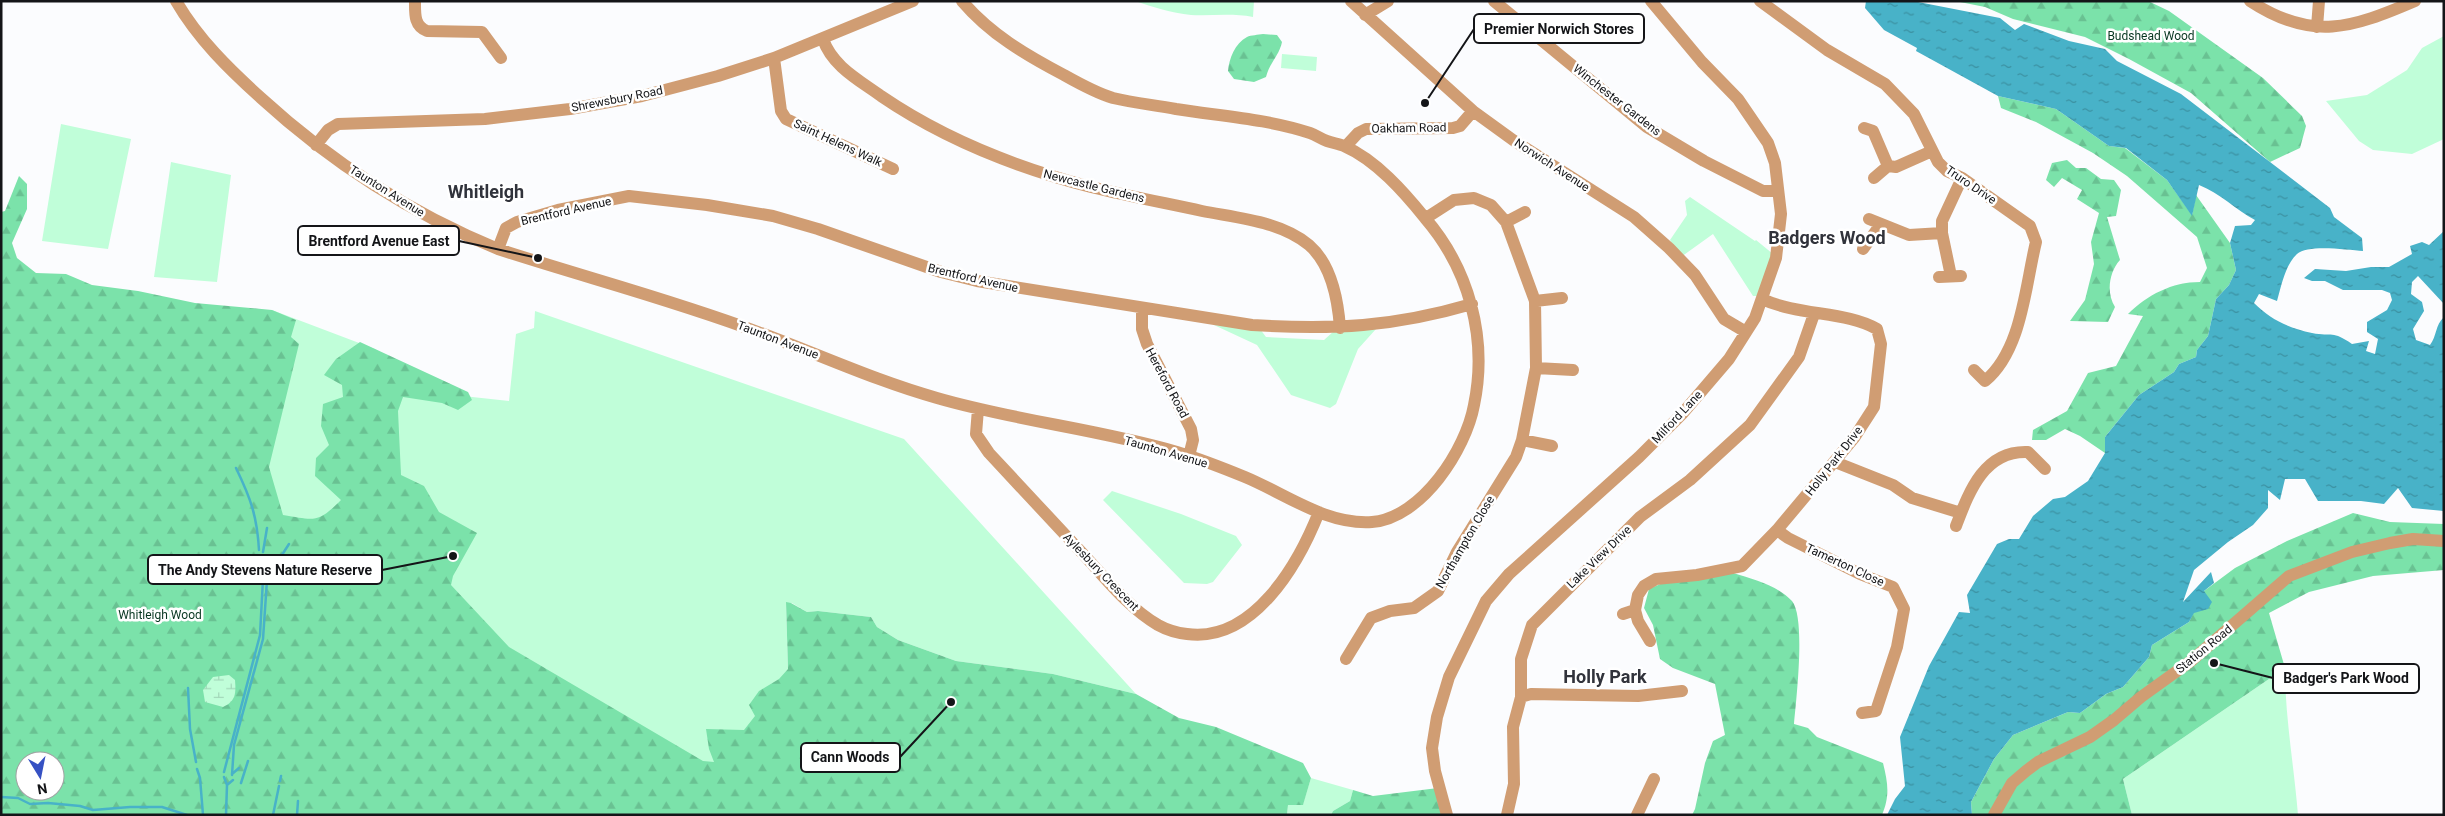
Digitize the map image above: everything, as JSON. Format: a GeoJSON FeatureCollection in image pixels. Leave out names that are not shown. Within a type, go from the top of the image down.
{"type":"FeatureCollection","features":[{"type":"Feature","properties":{"kind":"street","name":"Taunton Avenue"},"geometry":{"type":"LineString","coordinates":[[176,1],[190,25],[234,74],[295,129],[408,206],[464,235],[498,249],[755,330],[888,383],[978,408],[1092,432],[1189,456],[1246,478],[1332,517],[1372,522],[1388,517],[1421,499],[1454,457],[1466,434],[1474,405],[1479,347],[1472,304],[1448,252],[1426,218],[1365,158],[1346,146],[1312,134],[1261,122],[1126,101],[1091,90],[1018,50],[979,21],[962,1]]}},
{"type":"Feature","properties":{"kind":"street"},"geometry":{"type":"LineString","coordinates":[[415,1],[416,24],[420,29],[427,31],[482,32],[501,58]]}},
{"type":"Feature","properties":{"kind":"street","name":"Shrewsbury Road"},"geometry":{"type":"LineString","coordinates":[[316,145],[328,130],[338,124],[472,120],[570,109],[642,96],[718,76],[774,58],[913,1]]}},
{"type":"Feature","properties":{"kind":"street","name":"Norwich Avenue"},"geometry":{"type":"LineString","coordinates":[[1351,1],[1473,111],[1513,140],[1634,218],[1669,248],[1695,274],[1724,319],[1746,332]]}},
{"type":"Feature","properties":{"kind":"street"},"geometry":{"type":"LineString","coordinates":[[1365,15],[1388,1]]}},
{"type":"Feature","properties":{"kind":"street","name":"Winchester Gardens"},"geometry":{"type":"LineString","coordinates":[[1494,1],[1647,127],[1704,161],[1763,191],[1778,191]]}},
{"type":"Feature","properties":{"kind":"street","name":"Milford Lane"},"geometry":{"type":"LineString","coordinates":[[1447,815],[1432,748],[1437,717],[1449,677],[1486,601],[1509,574],[1639,458],[1682,414],[1729,359],[1755,318],[1776,258],[1781,227],[1775,162],[1768,143],[1738,99],[1702,62],[1651,1]]}},
{"type":"Feature","properties":{"kind":"street","name":"Truro Drive"},"geometry":{"type":"LineString","coordinates":[[1760,1],[1827,50],[1885,84],[1914,114],[1932,151],[1947,171],[1962,178],[2030,226],[2036,242],[2015,333],[2007,355],[1997,371],[1985,381],[1974,370]]}},
{"type":"Feature","properties":{"kind":"street"},"geometry":{"type":"LineString","coordinates":[[2250,1],[2272,16],[2286,21],[2317,26],[2359,24],[2415,1]]}},
{"type":"Feature","properties":{"kind":"street"},"geometry":{"type":"LineString","coordinates":[[2317,26],[2319,1]]}},
{"type":"Feature","properties":{"kind":"street","name":"Newcastle Gardens"},"geometry":{"type":"LineString","coordinates":[[823,39],[835,60],[898,107],[948,134],[991,154],[1044,174],[1093,187],[1248,220],[1286,231],[1310,246],[1324,266],[1336,294],[1340,328]]}},
{"type":"Feature","properties":{"kind":"street","name":"Saint Helens Walk"},"geometry":{"type":"LineString","coordinates":[[774,58],[781,112],[786,119],[810,128],[893,169]]}},
{"type":"Feature","properties":{"kind":"street","name":"Oakham Road"},"geometry":{"type":"LineString","coordinates":[[1346,146],[1358,132],[1366,129],[1453,128],[1460,126],[1473,111]]}},
{"type":"Feature","properties":{"kind":"street"},"geometry":{"type":"LineString","coordinates":[[1864,128],[1873,131],[1888,166]]}},
{"type":"Feature","properties":{"kind":"street"},"geometry":{"type":"LineString","coordinates":[[1874,178],[1888,166],[1896,167],[1932,151]]}},
{"type":"Feature","properties":{"kind":"street"},"geometry":{"type":"LineString","coordinates":[[1950,276],[1942,233],[1942,221],[1948,204],[1962,178]]}},
{"type":"Feature","properties":{"kind":"street","name":"Brentford Avenue"},"geometry":{"type":"LineString","coordinates":[[498,249],[506,228],[519,221],[558,210],[629,196],[707,204],[773,216],[818,229],[941,272],[1040,292],[1252,325],[1340,328],[1372,326],[1431,316],[1472,304]]}},
{"type":"Feature","properties":{"kind":"street","name":"Northampton Close"},"geometry":{"type":"LineString","coordinates":[[1346,659],[1371,618],[1390,612],[1414,608],[1438,591],[1457,552],[1516,457],[1522,440],[1536,368],[1534,301],[1506,222],[1491,205],[1474,198],[1454,200],[1426,218]]}},
{"type":"Feature","properties":{"kind":"street"},"geometry":{"type":"LineString","coordinates":[[1506,222],[1526,212]]}},
{"type":"Feature","properties":{"kind":"street"},"geometry":{"type":"LineString","coordinates":[[1863,249],[1875,222],[1909,235],[1942,233]]}},
{"type":"Feature","properties":{"kind":"street"},"geometry":{"type":"LineString","coordinates":[[1534,301],[1562,298]]}},
{"type":"Feature","properties":{"kind":"street","name":"Holly Park Drive"},"geometry":{"type":"LineString","coordinates":[[1650,641],[1638,621],[1629,612],[1644,586],[1656,580],[1697,575],[1742,566],[1778,530],[1835,462],[1854,438],[1874,407],[1881,344],[1877,329],[1864,321],[1791,310],[1762,299]]}},
{"type":"Feature","properties":{"kind":"street","name":"Hereford Road"},"geometry":{"type":"LineString","coordinates":[[1142,309],[1142,329],[1147,344],[1191,429],[1192,440],[1189,456]]}},
{"type":"Feature","properties":{"kind":"street","name":"Lake View Drive"},"geometry":{"type":"LineString","coordinates":[[1507,815],[1514,784],[1513,727],[1521,696],[1521,659],[1532,625],[1640,517],[1690,480],[1750,425],[1799,357],[1814,314]]}},
{"type":"Feature","properties":{"kind":"street"},"geometry":{"type":"LineString","coordinates":[[1536,368],[1573,370]]}},
{"type":"Feature","properties":{"kind":"street","name":"Aylesbury Crescent"},"geometry":{"type":"LineString","coordinates":[[978,408],[976,434],[989,453],[1123,598],[1160,626],[1179,633],[1200,636],[1219,633],[1243,622],[1264,603],[1291,568],[1310,536],[1319,512]]}},
{"type":"Feature","properties":{"kind":"street"},"geometry":{"type":"LineString","coordinates":[[1522,440],[1552,446]]}},
{"type":"Feature","properties":{"kind":"street"},"geometry":{"type":"LineString","coordinates":[[1956,526],[1977,480],[1995,460],[2013,451],[2028,452],[2045,469]]}},
{"type":"Feature","properties":{"kind":"street"},"geometry":{"type":"LineString","coordinates":[[1835,462],[1893,485],[1912,498],[1961,513]]}},
{"type":"Feature","properties":{"kind":"street","name":"Tamerton Close"},"geometry":{"type":"LineString","coordinates":[[1778,530],[1788,538],[1860,574],[1893,587],[1904,609],[1897,647],[1876,711],[1862,713]]}},
{"type":"Feature","properties":{"kind":"street","name":"Station Road"},"geometry":{"type":"LineString","coordinates":[[1994,815],[2012,783],[2026,771],[2038,762],[2090,737],[2114,720],[2141,697],[2191,662],[2289,576],[2344,555],[2390,543],[2413,539],[2444,540]]}},
{"type":"Feature","properties":{"kind":"street"},"geometry":{"type":"LineString","coordinates":[[1521,696],[1531,694],[1638,696],[1682,691]]}},
{"type":"Feature","properties":{"kind":"street"},"geometry":{"type":"LineString","coordinates":[[1637,815],[1654,779]]}},
{"type":"Feature","properties":{"kind":"green space"},"geometry":{"type":"Polygon","coordinates":[[[1135,1],[1254,1],[1253,17],[1191,15],[1162,10],[1135,1]]]}},
{"type":"Feature","properties":{"kind":"green space","name":"Budshead Wood"},"geometry":{"type":"Polygon","coordinates":[[[1955,1],[2148,1],[2169,11],[2263,78],[2302,116],[2306,126],[2300,148],[2270,162],[2191,93],[2129,59],[2085,37],[2013,19],[1985,7],[1955,1]]]}},
{"type":"Feature","properties":{"kind":"green space"},"geometry":{"type":"Polygon","coordinates":[[[1263,34],[1277,35],[1282,42],[1266,77],[1254,82],[1234,79],[1228,71],[1231,57],[1236,47],[1247,37],[1263,34]]]}},
{"type":"Feature","properties":{"kind":"green space"},"geometry":{"type":"Polygon","coordinates":[[[2444,36],[2444,139],[2412,154],[2373,150],[2359,141],[2326,101],[2367,95],[2407,70],[2422,48],[2444,36]]]}},
{"type":"Feature","properties":{"kind":"green space"},"geometry":{"type":"Polygon","coordinates":[[[1282,54],[1317,57],[1316,71],[1281,68],[1282,54]]]}},
{"type":"Feature","properties":{"kind":"green space"},"geometry":{"type":"Polygon","coordinates":[[[1998,96],[2056,109],[2109,146],[2125,148],[2167,180],[2192,215],[2196,195],[2230,243],[2236,270],[2229,285],[2216,299],[2208,336],[2197,350],[2196,357],[2179,364],[2174,372],[2139,395],[2105,437],[2105,453],[2080,436],[2065,429],[2046,440],[2032,440],[2033,430],[2067,411],[2088,373],[2116,366],[2143,316],[2128,314],[2135,307],[2170,287],[2200,282],[2207,268],[2197,237],[2127,176],[2093,153],[2036,122],[2001,108],[1998,96]]]}},
{"type":"Feature","properties":{"kind":"green space"},"geometry":{"type":"Polygon","coordinates":[[[61,124],[131,139],[108,249],[42,241],[61,124]]]}},
{"type":"Feature","properties":{"kind":"green space"},"geometry":{"type":"Polygon","coordinates":[[[2067,160],[2076,168],[2086,168],[2101,179],[2114,180],[2121,190],[2116,216],[2107,217],[2120,260],[2111,276],[2110,295],[2115,307],[2108,322],[2070,321],[2085,300],[2094,264],[2091,242],[2099,213],[2077,199],[2082,190],[2062,178],[2054,187],[2046,180],[2052,163],[2067,160]]]}},
{"type":"Feature","properties":{"kind":"green space"},"geometry":{"type":"Polygon","coordinates":[[[171,162],[231,175],[217,282],[154,277],[171,162]]]}},
{"type":"Feature","properties":{"kind":"green space","name":"Whitleigh Wood"},"geometry":{"type":"Polygon","coordinates":[[[19,176],[27,184],[27,209],[12,243],[17,258],[36,273],[66,274],[92,285],[138,291],[195,303],[272,310],[296,320],[291,337],[299,344],[269,467],[283,515],[309,519],[321,517],[341,500],[315,476],[316,458],[329,445],[321,426],[323,404],[343,397],[342,385],[324,375],[336,359],[360,342],[468,392],[472,400],[458,410],[442,403],[403,397],[398,411],[401,475],[424,486],[439,512],[477,533],[453,576],[451,585],[509,647],[703,761],[714,762],[709,749],[706,729],[744,730],[755,716],[749,705],[759,691],[779,679],[788,669],[786,602],[807,612],[818,611],[871,617],[877,627],[898,640],[956,661],[1053,674],[1136,694],[1179,718],[1216,727],[1303,763],[1311,778],[1303,805],[1288,805],[1287,815],[1,815],[1,212],[5,211],[19,176]]]}},
{"type":"Feature","properties":{"kind":"green space"},"geometry":{"type":"Polygon","coordinates":[[[1690,197],[1756,240],[1773,254],[1761,296],[1753,296],[1713,234],[1681,257],[1670,240],[1687,215],[1685,201],[1690,197]]]}},
{"type":"Feature","properties":{"kind":"green space"},"geometry":{"type":"Polygon","coordinates":[[[272,310],[375,349],[454,395],[509,401],[516,334],[534,328],[535,311],[904,439],[1136,694],[1053,674],[956,661],[898,640],[877,627],[871,617],[818,611],[807,612],[792,603],[786,603],[788,669],[1004,758],[345,815],[252,486],[265,339],[272,310]]]}},
{"type":"Feature","properties":{"kind":"green space"},"geometry":{"type":"Polygon","coordinates":[[[1214,325],[1260,329],[1266,337],[1324,340],[1334,331],[1376,329],[1358,349],[1336,404],[1330,408],[1291,395],[1257,345],[1214,325]]]}},
{"type":"Feature","properties":{"kind":"green space"},"geometry":{"type":"Polygon","coordinates":[[[1112,491],[1181,514],[1236,536],[1242,545],[1213,582],[1207,584],[1184,583],[1103,500],[1112,491]]]}},
{"type":"Feature","properties":{"kind":"green space"},"geometry":{"type":"Polygon","coordinates":[[[2353,513],[2390,522],[2444,524],[2444,570],[2373,576],[2309,592],[2269,613],[2285,668],[2123,779],[2132,815],[1972,815],[1971,802],[1994,759],[2013,735],[2068,712],[2080,713],[2106,694],[2123,687],[2149,657],[2152,645],[2189,622],[2204,591],[2235,568],[2287,541],[2353,513]]]}},
{"type":"Feature","properties":{"kind":"green space"},"geometry":{"type":"Polygon","coordinates":[[[1733,573],[1757,580],[1772,587],[1792,601],[1796,610],[1799,641],[1794,724],[1808,728],[1817,737],[1883,763],[1887,789],[1882,815],[1692,815],[1705,763],[1713,741],[1725,735],[1715,684],[1673,668],[1660,659],[1653,625],[1644,608],[1649,589],[1665,582],[1733,573]]]}},
{"type":"Feature","properties":{"kind":"green space"},"geometry":{"type":"Polygon","coordinates":[[[2285,668],[2288,723],[2298,815],[2132,815],[2123,779],[2285,668]]]}},
{"type":"Feature","properties":{"kind":"green space"},"geometry":{"type":"Polygon","coordinates":[[[229,675],[235,680],[233,699],[223,707],[205,702],[203,690],[213,677],[229,675]]]}},
{"type":"Feature","properties":{"kind":"green space"},"geometry":{"type":"Polygon","coordinates":[[[1311,778],[1353,790],[1350,801],[1333,811],[1331,815],[1287,815],[1288,805],[1303,804],[1311,778]]]}},
{"type":"Feature","properties":{"kind":"green space"},"geometry":{"type":"Polygon","coordinates":[[[1438,788],[1446,815],[1331,815],[1333,811],[1350,801],[1353,790],[1373,796],[1438,788]]]}},
{"type":"Feature","properties":{"kind":"water"},"geometry":{"type":"Polygon","coordinates":[[[1866,1],[1913,1],[2000,18],[2015,30],[2024,24],[2069,41],[2105,49],[2117,61],[2181,94],[2330,208],[2334,217],[2362,238],[2363,251],[2318,248],[2302,251],[2297,254],[2286,270],[2277,301],[2259,294],[2254,303],[2274,319],[2288,326],[2312,333],[2336,335],[2352,344],[2369,341],[2366,351],[2375,354],[2378,339],[2367,332],[2367,322],[2387,310],[2392,300],[2390,293],[2382,290],[2343,290],[2325,281],[2312,281],[2304,278],[2315,269],[2346,271],[2371,267],[2389,267],[2412,254],[2410,246],[2422,242],[2429,245],[2444,231],[2444,304],[2418,276],[2412,282],[2411,294],[2422,302],[2424,311],[2413,329],[2416,340],[2430,345],[2439,323],[2444,317],[2444,511],[2412,508],[2398,488],[2384,504],[2361,501],[2318,501],[2305,479],[2285,479],[2280,500],[2268,490],[2268,508],[2253,525],[2228,542],[2194,570],[2183,602],[2211,572],[2214,583],[2204,591],[2212,602],[2208,609],[2194,613],[2189,622],[2152,645],[2149,657],[2123,687],[2106,694],[2080,713],[2068,712],[2013,735],[1994,759],[1971,802],[1972,815],[1887,815],[1895,799],[1905,786],[1900,737],[1929,666],[1959,612],[1970,613],[1967,595],[1997,544],[2009,539],[2019,539],[2033,516],[2053,499],[2065,497],[2088,481],[2105,453],[2105,437],[2139,395],[2174,372],[2179,364],[2196,357],[2197,350],[2208,336],[2216,299],[2229,285],[2236,270],[2230,243],[2235,226],[2251,225],[2255,220],[2214,192],[2199,185],[2192,216],[2167,180],[2126,148],[2109,146],[2056,109],[1998,96],[1916,51],[1917,48],[1884,30],[1865,8],[1866,1]]]}},
{"type":"Feature","properties":{"kind":"waterway"},"geometry":{"type":"LineString","coordinates":[[236,468],[252,508],[257,527],[259,550]]}},
{"type":"Feature","properties":{"kind":"waterway"},"geometry":{"type":"LineString","coordinates":[[263,552],[267,528]]}},
{"type":"Feature","properties":{"kind":"waterway"},"geometry":{"type":"LineString","coordinates":[[280,558],[289,544]]}},
{"type":"Feature","properties":{"kind":"waterway"},"geometry":{"type":"LineString","coordinates":[[224,772],[260,635],[263,579],[257,555]]}},
{"type":"Feature","properties":{"kind":"waterway"},"geometry":{"type":"LineString","coordinates":[[232,775],[234,745],[263,639],[267,580],[261,556]]}},
{"type":"Feature","properties":{"kind":"waterway"},"geometry":{"type":"LineString","coordinates":[[267,580],[278,563]]}},
{"type":"Feature","properties":{"kind":"waterway"},"geometry":{"type":"LineString","coordinates":[[188,688],[190,729],[196,762]]}},
{"type":"Feature","properties":{"kind":"waterway"},"geometry":{"type":"LineString","coordinates":[[241,783],[248,761]]}},
{"type":"Feature","properties":{"kind":"waterway"},"geometry":{"type":"LineString","coordinates":[[232,774],[239,768]]}},
{"type":"Feature","properties":{"kind":"waterway"},"geometry":{"type":"LineString","coordinates":[[197,769],[200,778],[203,815]]}},
{"type":"Feature","properties":{"kind":"waterway"},"geometry":{"type":"LineString","coordinates":[[280,781],[281,776]]}},
{"type":"Feature","properties":{"kind":"waterway"},"geometry":{"type":"LineString","coordinates":[[224,777],[227,785],[226,815]]}},
{"type":"Feature","properties":{"kind":"waterway"},"geometry":{"type":"LineString","coordinates":[[227,785],[233,780]]}},
{"type":"Feature","properties":{"kind":"waterway"},"geometry":{"type":"LineString","coordinates":[[273,815],[279,786]]}},
{"type":"Feature","properties":{"kind":"waterway"},"geometry":{"type":"LineString","coordinates":[[1,797],[18,798],[30,804],[48,803],[80,806],[93,810],[162,807],[187,815]]}},
{"type":"Feature","properties":{"kind":"waterway"},"geometry":{"type":"LineString","coordinates":[[297,815],[298,801]]}},
{"type":"Feature","properties":{"kind":"place","name":"Premier Norwich Stores"},"geometry":{"type":"Point","coordinates":[1425,103]}},
{"type":"Feature","properties":{"kind":"place","name":"Brentford Avenue East"},"geometry":{"type":"Point","coordinates":[538,258]}},
{"type":"Feature","properties":{"kind":"place","name":"The Andy Stevens Nature Reserve"},"geometry":{"type":"Point","coordinates":[453,556]}},
{"type":"Feature","properties":{"kind":"place","name":"Badger's Park Wood"},"geometry":{"type":"Point","coordinates":[2214,663]}},
{"type":"Feature","properties":{"kind":"place","name":"Cann Woods"},"geometry":{"type":"Point","coordinates":[951,702]}},
{"type":"Feature","properties":{"kind":"district","name":"Whitleigh"},"geometry":{"type":"Point","coordinates":[486,191]}},
{"type":"Feature","properties":{"kind":"district","name":"Badgers Wood"},"geometry":{"type":"Point","coordinates":[1827,237]}},
{"type":"Feature","properties":{"kind":"district","name":"Holly Park"},"geometry":{"type":"Point","coordinates":[1605,676]}}]}
